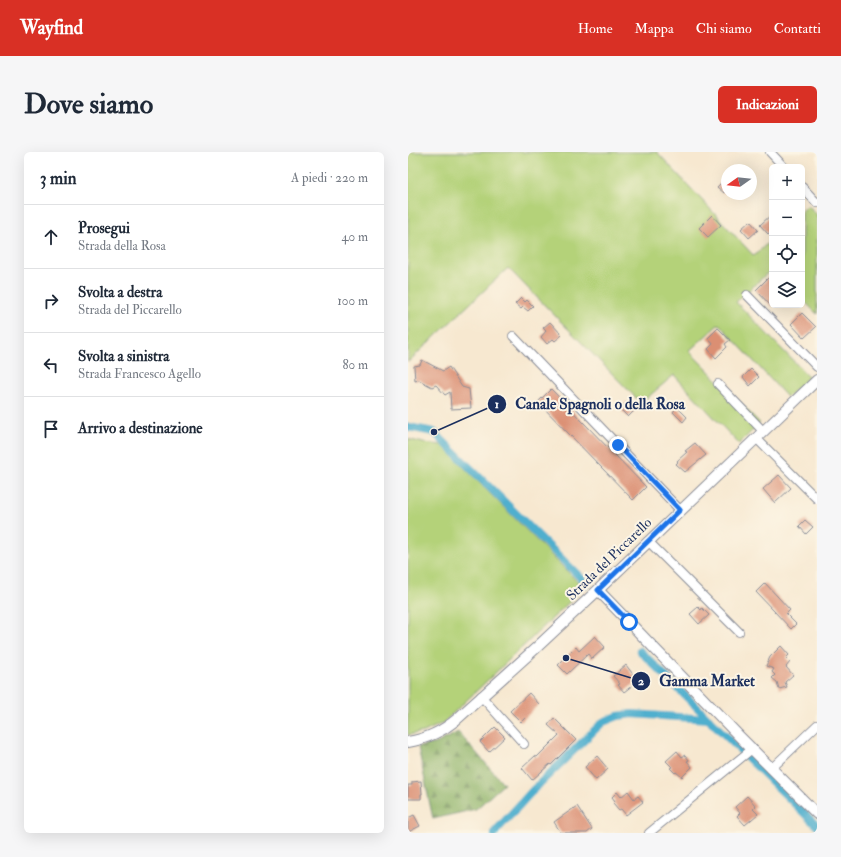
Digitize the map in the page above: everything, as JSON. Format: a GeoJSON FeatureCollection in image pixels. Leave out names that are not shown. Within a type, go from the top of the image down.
{"type":"FeatureCollection","features":[{"type":"Feature","properties":{"kind":"street"},"geometry":{"type":"LineString","coordinates":[[770,152],[781,164]]}},
{"type":"Feature","properties":{"kind":"street"},"geometry":{"type":"LineString","coordinates":[[805,190],[817,203]]}},
{"type":"Feature","properties":{"kind":"street"},"geometry":{"type":"LineString","coordinates":[[747,296],[817,368]]}},
{"type":"Feature","properties":{"kind":"street"},"geometry":{"type":"LineString","coordinates":[[513,336],[680,510]]}},
{"type":"Feature","properties":{"kind":"street","name":"Strada del Piccarello"},"geometry":{"type":"LineString","coordinates":[[408,742],[425,738],[445,728],[453,722],[598,590],[817,380]]}},
{"type":"Feature","properties":{"kind":"street"},"geometry":{"type":"LineString","coordinates":[[718,384],[817,499]]}},
{"type":"Feature","properties":{"kind":"street"},"geometry":{"type":"LineString","coordinates":[[648,542],[739,632]]}},
{"type":"Feature","properties":{"kind":"street"},"geometry":{"type":"LineString","coordinates":[[598,590],[771,769],[817,814]]}},
{"type":"Feature","properties":{"kind":"street"},"geometry":{"type":"LineString","coordinates":[[481,696],[524,744]]}},
{"type":"Feature","properties":{"kind":"street"},"geometry":{"type":"LineString","coordinates":[[771,769],[817,725]]}},
{"type":"Feature","properties":{"kind":"street"},"geometry":{"type":"LineString","coordinates":[[649,833],[752,749]]}},
{"type":"Feature","properties":{"kind":"green space"},"geometry":{"type":"Polygon","coordinates":[[[408,152],[657,152],[754,256],[769,242],[769,272],[736,302],[809,377],[787,397],[719,324],[689,351],[760,423],[739,444],[674,375],[641,403],[508,268],[408,362],[408,152]]]}},
{"type":"Feature","properties":{"kind":"green space"},"geometry":{"type":"Polygon","coordinates":[[[808,205],[817,215],[817,314],[805,302],[805,208],[808,205]]]}},
{"type":"Feature","properties":{"kind":"green space"},"geometry":{"type":"Polygon","coordinates":[[[408,439],[423,443],[442,445],[584,588],[443,723],[424,732],[408,735],[408,439]]]}},
{"type":"Feature","properties":{"kind":"green space"},"geometry":{"type":"Polygon","coordinates":[[[458,732],[504,784],[476,809],[433,819],[418,747],[437,743],[458,732]]]}},
{"type":"Feature","properties":{"kind":"building"},"geometry":{"type":"Polygon","coordinates":[[[721,183],[721,190],[717,187],[721,183]]]}},
{"type":"Feature","properties":{"kind":"building"},"geometry":{"type":"Polygon","coordinates":[[[712,215],[721,225],[708,237],[699,228],[712,215]]]}},
{"type":"Feature","properties":{"kind":"building"},"geometry":{"type":"Polygon","coordinates":[[[769,217],[768,234],[760,225],[769,217]]]}},
{"type":"Feature","properties":{"kind":"building"},"geometry":{"type":"Polygon","coordinates":[[[750,221],[758,230],[749,238],[741,229],[750,221]]]}},
{"type":"Feature","properties":{"kind":"building"},"geometry":{"type":"Polygon","coordinates":[[[769,277],[769,304],[756,290],[769,277]]]}},
{"type":"Feature","properties":{"kind":"building"},"geometry":{"type":"Polygon","coordinates":[[[521,298],[525,302],[527,300],[533,306],[528,311],[523,307],[521,309],[515,304],[521,298]]]}},
{"type":"Feature","properties":{"kind":"building"},"geometry":{"type":"Polygon","coordinates":[[[802,313],[816,327],[804,338],[791,324],[802,313]]]}},
{"type":"Feature","properties":{"kind":"building"},"geometry":{"type":"Polygon","coordinates":[[[550,322],[562,335],[555,341],[553,339],[547,344],[541,337],[546,331],[543,328],[550,322]]]}},
{"type":"Feature","properties":{"kind":"building"},"geometry":{"type":"Polygon","coordinates":[[[718,328],[730,340],[725,344],[727,347],[716,358],[708,349],[713,344],[708,338],[718,328]]]}},
{"type":"Feature","properties":{"kind":"building"},"geometry":{"type":"Polygon","coordinates":[[[422,360],[443,371],[449,367],[462,387],[469,389],[471,408],[451,409],[450,392],[445,395],[436,385],[432,387],[419,380],[415,381],[414,366],[420,365],[422,360]]]}},
{"type":"Feature","properties":{"kind":"building"},"geometry":{"type":"Polygon","coordinates":[[[751,369],[759,377],[750,386],[743,377],[751,369]]]}},
{"type":"Feature","properties":{"kind":"building"},"geometry":{"type":"Polygon","coordinates":[[[551,389],[646,487],[633,500],[538,402],[551,389]]]}},
{"type":"Feature","properties":{"kind":"building"},"geometry":{"type":"Polygon","coordinates":[[[627,402],[635,410],[628,417],[620,409],[627,402]]]}},
{"type":"Feature","properties":{"kind":"building"},"geometry":{"type":"Polygon","coordinates":[[[677,407],[687,417],[683,422],[673,412],[677,407]]]}},
{"type":"Feature","properties":{"kind":"building"},"geometry":{"type":"Polygon","coordinates":[[[695,443],[706,455],[685,472],[676,464],[678,462],[677,461],[687,452],[685,451],[695,443]]]}},
{"type":"Feature","properties":{"kind":"building"},"geometry":{"type":"Polygon","coordinates":[[[779,475],[791,488],[775,503],[763,489],[779,475]]]}},
{"type":"Feature","properties":{"kind":"building"},"geometry":{"type":"Polygon","coordinates":[[[805,520],[813,527],[806,534],[799,526],[805,520]]]}},
{"type":"Feature","properties":{"kind":"building"},"geometry":{"type":"Polygon","coordinates":[[[765,583],[790,610],[786,614],[796,624],[791,629],[756,592],[765,583]]]}},
{"type":"Feature","properties":{"kind":"building"},"geometry":{"type":"Polygon","coordinates":[[[698,607],[701,610],[702,608],[709,615],[699,624],[690,614],[698,607]]]}},
{"type":"Feature","properties":{"kind":"building"},"geometry":{"type":"Polygon","coordinates":[[[595,636],[605,647],[592,659],[588,654],[567,674],[558,665],[576,647],[579,651],[595,636]]]}},
{"type":"Feature","properties":{"kind":"building"},"geometry":{"type":"Polygon","coordinates":[[[781,646],[789,655],[786,658],[790,662],[786,667],[793,675],[785,682],[787,687],[779,689],[777,682],[772,678],[775,675],[772,672],[774,669],[766,666],[770,657],[781,646]]]}},
{"type":"Feature","properties":{"kind":"building"},"geometry":{"type":"Polygon","coordinates":[[[626,665],[638,681],[624,692],[618,685],[620,684],[613,676],[626,665]]]}},
{"type":"Feature","properties":{"kind":"building"},"geometry":{"type":"Polygon","coordinates":[[[529,693],[539,704],[521,722],[510,711],[529,693]]]}},
{"type":"Feature","properties":{"kind":"building"},"geometry":{"type":"Polygon","coordinates":[[[554,718],[576,740],[551,765],[550,764],[532,780],[522,768],[535,756],[537,757],[559,735],[548,725],[554,718]]]}},
{"type":"Feature","properties":{"kind":"building"},"geometry":{"type":"Polygon","coordinates":[[[495,727],[505,737],[489,752],[480,742],[495,727]]]}},
{"type":"Feature","properties":{"kind":"building"},"geometry":{"type":"Polygon","coordinates":[[[677,751],[682,757],[685,755],[689,760],[687,761],[692,767],[682,777],[670,768],[672,767],[666,761],[677,751]]]}},
{"type":"Feature","properties":{"kind":"building"},"geometry":{"type":"Polygon","coordinates":[[[597,756],[608,769],[596,780],[585,767],[597,756]]]}},
{"type":"Feature","properties":{"kind":"building"},"geometry":{"type":"Polygon","coordinates":[[[421,781],[421,799],[408,799],[408,785],[412,785],[412,782],[421,781]]]}},
{"type":"Feature","properties":{"kind":"building"},"geometry":{"type":"Polygon","coordinates":[[[628,791],[634,799],[638,796],[643,802],[626,815],[613,803],[615,801],[612,797],[617,792],[621,797],[628,791]]]}},
{"type":"Feature","properties":{"kind":"building"},"geometry":{"type":"Polygon","coordinates":[[[747,796],[756,806],[753,809],[758,814],[745,825],[737,816],[740,813],[735,807],[747,796]]]}},
{"type":"Feature","properties":{"kind":"building"},"geometry":{"type":"Polygon","coordinates":[[[577,806],[592,829],[587,833],[561,833],[554,822],[577,806]]]}},
{"type":"Feature","properties":{"kind":"building"},"geometry":{"type":"Polygon","coordinates":[[[414,815],[420,826],[408,832],[408,818],[414,815]]]}},
{"type":"Feature","properties":{"kind":"waterway"},"geometry":{"type":"LineString","coordinates":[[408,427],[434,432],[587,584]]}},
{"type":"Feature","properties":{"kind":"waterway"},"geometry":{"type":"LineString","coordinates":[[640,651],[817,826]]}},
{"type":"Feature","properties":{"kind":"waterway"},"geometry":{"type":"LineString","coordinates":[[494,833],[534,789],[603,722],[618,716],[632,714],[709,719]]}},
{"type":"Feature","properties":{"kind":"place","name":"Canale Spagnoli o della Rosa"},"geometry":{"type":"Point","coordinates":[434,432]}},
{"type":"Feature","properties":{"kind":"place","name":"Gamma Market"},"geometry":{"type":"Point","coordinates":[566,658]}},
{"type":"Feature","properties":{"kind":"route"},"geometry":{"type":"LineString","coordinates":[[618,445],[680,510],[598,590],[629,622]]}}]}
